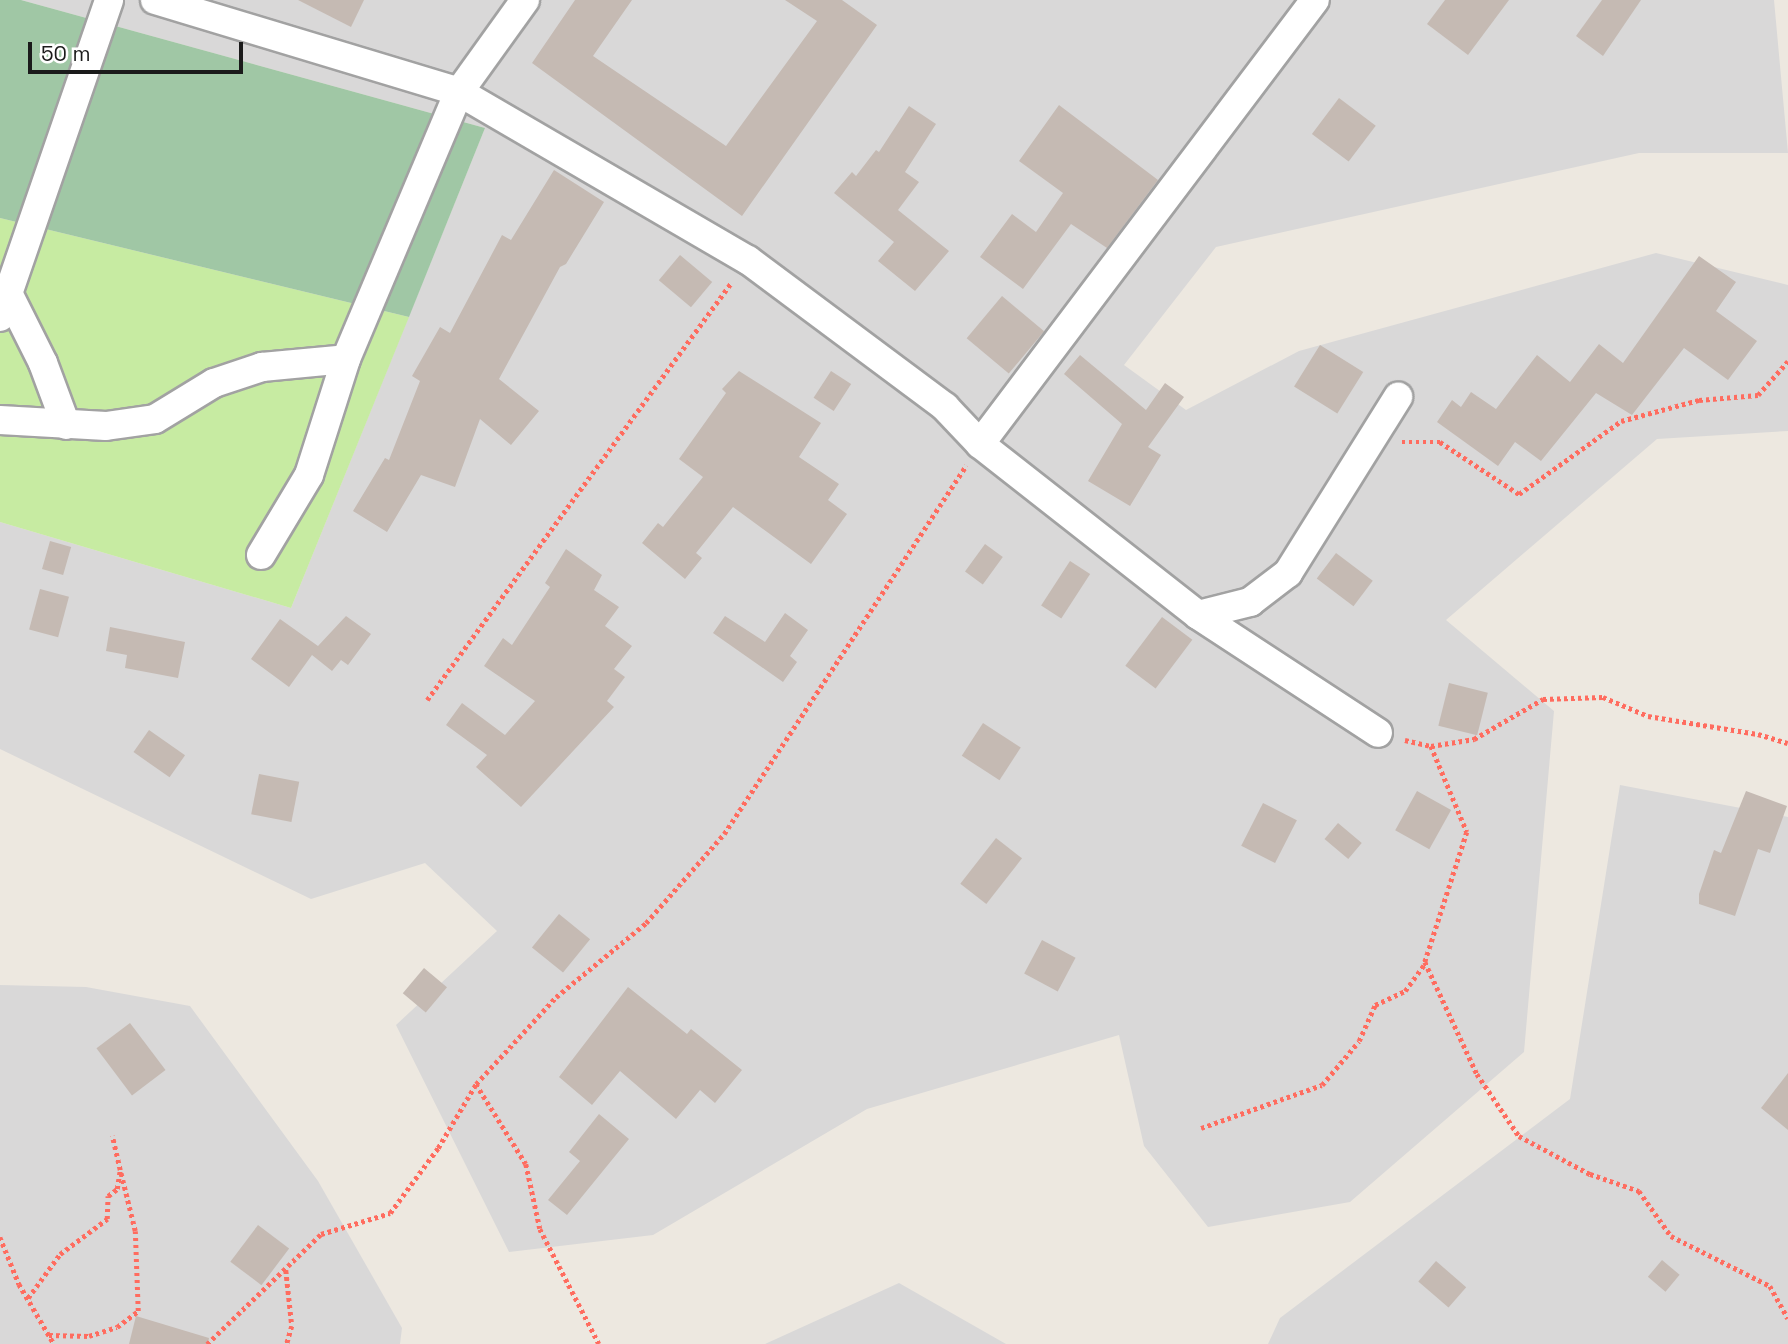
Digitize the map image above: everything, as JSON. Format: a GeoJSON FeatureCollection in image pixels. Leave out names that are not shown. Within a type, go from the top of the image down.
{"type":"FeatureCollection","features":[{"type":"Feature","properties":{"kind":"street"},"geometry":{"type":"LineString","coordinates":[[66,425],[43,363],[4,305],[109,0]]}},
{"type":"Feature","properties":{"kind":"street"},"geometry":{"type":"LineString","coordinates":[[155,0],[459,92],[748,260],[945,407],[980,444],[1198,615],[1378,733]]}},
{"type":"Feature","properties":{"kind":"street"},"geometry":{"type":"LineString","coordinates":[[261,555],[309,475],[346,359],[459,92],[526,0]]}},
{"type":"Feature","properties":{"kind":"street"},"geometry":{"type":"LineString","coordinates":[[980,444],[1315,0]]}},
{"type":"Feature","properties":{"kind":"street"},"geometry":{"type":"LineString","coordinates":[[0,420],[66,425],[155,419],[214,383],[262,368],[346,359]]}},
{"type":"Feature","properties":{"kind":"street"},"geometry":{"type":"LineString","coordinates":[[1198,615],[1250,602],[1288,573],[1398,397]]}},
{"type":"Feature","properties":{"kind":"path"},"geometry":{"type":"LineString","coordinates":[[427,700],[748,260]]}},
{"type":"Feature","properties":{"kind":"path"},"geometry":{"type":"LineString","coordinates":[[1370,442],[1440,442],[1519,494],[1621,421],[1699,400],[1758,395],[1788,361]]}},
{"type":"Feature","properties":{"kind":"path"},"geometry":{"type":"LineString","coordinates":[[207,1344],[321,1234],[390,1213],[438,1148],[476,1084],[556,997],[646,923],[724,834],[980,444]]}},
{"type":"Feature","properties":{"kind":"path"},"geometry":{"type":"LineString","coordinates":[[1378,733],[1431,746],[1474,740],[1543,699],[1603,697],[1648,716],[1758,734],[1788,743]]}},
{"type":"Feature","properties":{"kind":"path"},"geometry":{"type":"LineString","coordinates":[[1201,1128],[1322,1085],[1359,1041],[1375,1004],[1405,992],[1425,962],[1467,832],[1431,746]]}},
{"type":"Feature","properties":{"kind":"path"},"geometry":{"type":"LineString","coordinates":[[1425,962],[1477,1074],[1519,1136],[1590,1174],[1639,1191],[1671,1236],[1770,1286],[1788,1318]]}},
{"type":"Feature","properties":{"kind":"path"},"geometry":{"type":"LineString","coordinates":[[476,1084],[526,1164],[540,1229],[599,1344]]}},
{"type":"Feature","properties":{"kind":"path"},"geometry":{"type":"LineString","coordinates":[[49,1335],[89,1336],[117,1327],[138,1311],[135,1231],[112,1136]]}},
{"type":"Feature","properties":{"kind":"path"},"geometry":{"type":"LineString","coordinates":[[28,1298],[60,1254],[107,1219],[108,1196],[117,1189],[120,1170]]}},
{"type":"Feature","properties":{"kind":"path"},"geometry":{"type":"LineString","coordinates":[[0,1237],[28,1298],[54,1344]]}},
{"type":"Feature","properties":{"kind":"path"},"geometry":{"type":"LineString","coordinates":[[286,1269],[292,1326],[287,1344]]}},
{"type":"Feature","properties":{"kind":"shaded area"},"geometry":{"type":"Polygon","coordinates":[[[21,0],[1774,0],[1788,153],[1639,153],[1216,247],[1124,365],[1186,410],[1299,351],[1656,253],[1788,285],[1788,431],[1657,439],[1446,620],[1554,711],[1524,1052],[1350,1202],[1208,1227],[1144,1146],[1119,1035],[867,1109],[653,1235],[509,1252],[396,1025],[497,931],[425,863],[311,899],[0,749],[0,522],[291,608],[485,128],[21,0]]]}},
{"type":"Feature","properties":{"kind":"shaded area"},"geometry":{"type":"Polygon","coordinates":[[[1620,785],[1788,817],[1788,1344],[1268,1344],[1280,1318],[1570,1099],[1620,785]]]}},
{"type":"Feature","properties":{"kind":"shaded area"},"geometry":{"type":"Polygon","coordinates":[[[0,985],[86,987],[190,1006],[318,1181],[402,1328],[400,1344],[0,1344],[0,985]]]}},
{"type":"Feature","properties":{"kind":"shaded area"},"geometry":{"type":"Polygon","coordinates":[[[899,1283],[1006,1344],[765,1344],[899,1283]]]}},
{"type":"Feature","properties":{"kind":"green space"},"geometry":{"type":"Polygon","coordinates":[[[0,0],[21,0],[485,128],[409,317],[0,218],[0,0]]]}},
{"type":"Feature","properties":{"kind":"green space"},"geometry":{"type":"Polygon","coordinates":[[[0,218],[409,317],[291,608],[0,522],[0,218]]]}},
{"type":"Feature","properties":{"kind":"building"},"geometry":{"type":"Polygon","coordinates":[[[298,0],[364,0],[351,27],[298,0]]]}},
{"type":"Feature","properties":{"kind":"building"},"geometry":{"type":"Polygon","coordinates":[[[575,0],[632,0],[593,56],[726,146],[817,21],[785,0],[842,0],[877,25],[742,216],[532,63],[575,0]]]}},
{"type":"Feature","properties":{"kind":"building"},"geometry":{"type":"Polygon","coordinates":[[[1445,0],[1509,0],[1468,55],[1427,24],[1445,0]]]}},
{"type":"Feature","properties":{"kind":"building"},"geometry":{"type":"Polygon","coordinates":[[[1602,0],[1641,0],[1603,56],[1576,36],[1602,0]]]}},
{"type":"Feature","properties":{"kind":"building"},"geometry":{"type":"Polygon","coordinates":[[[1339,98],[1376,126],[1349,162],[1312,134],[1339,98]]]}},
{"type":"Feature","properties":{"kind":"building"},"geometry":{"type":"Polygon","coordinates":[[[1059,105],[1158,180],[1107,248],[1071,224],[1023,289],[980,257],[1012,214],[1036,232],[1063,193],[1019,161],[1059,105]]]}},
{"type":"Feature","properties":{"kind":"building"},"geometry":{"type":"Polygon","coordinates":[[[909,106],[936,124],[905,172],[919,182],[898,210],[949,251],[915,291],[878,261],[894,242],[834,193],[852,172],[856,176],[876,150],[879,152],[909,106]]]}},
{"type":"Feature","properties":{"kind":"building"},"geometry":{"type":"Polygon","coordinates":[[[554,170],[604,202],[566,264],[560,267],[499,379],[539,411],[511,445],[480,419],[455,487],[421,475],[387,532],[353,511],[385,458],[389,460],[420,381],[412,376],[440,327],[450,333],[502,235],[511,240],[554,170]]]}},
{"type":"Feature","properties":{"kind":"building"},"geometry":{"type":"Polygon","coordinates":[[[680,255],[712,282],[691,307],[659,280],[680,255]]]}},
{"type":"Feature","properties":{"kind":"building"},"geometry":{"type":"Polygon","coordinates":[[[1699,256],[1736,282],[1716,311],[1757,341],[1728,380],[1684,348],[1632,415],[1596,393],[1541,461],[1515,442],[1498,466],[1437,422],[1452,400],[1461,407],[1471,392],[1496,409],[1537,355],[1570,382],[1599,344],[1623,363],[1699,256]]]}},
{"type":"Feature","properties":{"kind":"building"},"geometry":{"type":"Polygon","coordinates":[[[1002,296],[1044,331],[1009,373],[967,338],[1002,296]]]}},
{"type":"Feature","properties":{"kind":"building"},"geometry":{"type":"Polygon","coordinates":[[[1320,345],[1363,372],[1337,414],[1294,387],[1320,345]]]}},
{"type":"Feature","properties":{"kind":"building"},"geometry":{"type":"Polygon","coordinates":[[[1080,355],[1146,410],[1165,383],[1184,397],[1148,447],[1161,455],[1130,506],[1088,481],[1122,424],[1064,374],[1080,355]]]}},
{"type":"Feature","properties":{"kind":"building"},"geometry":{"type":"Polygon","coordinates":[[[739,371],[821,423],[799,457],[839,484],[828,500],[847,514],[811,564],[733,507],[696,553],[702,558],[685,579],[642,543],[658,523],[663,527],[703,477],[679,459],[726,393],[722,389],[739,371]]]}},
{"type":"Feature","properties":{"kind":"building"},"geometry":{"type":"Polygon","coordinates":[[[831,371],[851,384],[834,411],[814,398],[831,371]]]}},
{"type":"Feature","properties":{"kind":"building"},"geometry":{"type":"Polygon","coordinates":[[[50,541],[71,547],[63,575],[42,569],[50,541]]]}},
{"type":"Feature","properties":{"kind":"building"},"geometry":{"type":"Polygon","coordinates":[[[985,544],[1003,557],[983,584],[965,572],[985,544]]]}},
{"type":"Feature","properties":{"kind":"building"},"geometry":{"type":"Polygon","coordinates":[[[566,549],[602,575],[594,590],[619,607],[605,626],[632,646],[614,669],[625,677],[607,701],[614,707],[521,807],[476,767],[487,755],[446,725],[462,703],[505,735],[535,701],[484,666],[503,638],[512,645],[550,587],[545,583],[566,549]]]}},
{"type":"Feature","properties":{"kind":"building"},"geometry":{"type":"Polygon","coordinates":[[[1336,553],[1373,581],[1353,606],[1317,579],[1336,553]]]}},
{"type":"Feature","properties":{"kind":"building"},"geometry":{"type":"Polygon","coordinates":[[[1070,561],[1090,574],[1061,619],[1041,605],[1070,561]]]}},
{"type":"Feature","properties":{"kind":"building"},"geometry":{"type":"Polygon","coordinates":[[[40,589],[69,597],[58,637],[29,630],[40,589]]]}},
{"type":"Feature","properties":{"kind":"building"},"geometry":{"type":"Polygon","coordinates":[[[785,613],[808,630],[790,656],[797,662],[783,682],[713,633],[725,616],[765,642],[785,613]]]}},
{"type":"Feature","properties":{"kind":"building"},"geometry":{"type":"Polygon","coordinates":[[[346,616],[371,634],[348,665],[341,660],[332,671],[312,655],[289,687],[251,659],[280,619],[318,646],[346,616]]]}},
{"type":"Feature","properties":{"kind":"building"},"geometry":{"type":"Polygon","coordinates":[[[1162,617],[1192,640],[1156,689],[1125,666],[1162,617]]]}},
{"type":"Feature","properties":{"kind":"building"},"geometry":{"type":"Polygon","coordinates":[[[110,627],[185,642],[178,678],[125,668],[127,655],[106,651],[110,627]]]}},
{"type":"Feature","properties":{"kind":"building"},"geometry":{"type":"Polygon","coordinates":[[[1449,683],[1488,693],[1477,735],[1438,726],[1449,683]]]}},
{"type":"Feature","properties":{"kind":"building"},"geometry":{"type":"Polygon","coordinates":[[[983,723],[1021,748],[999,780],[962,756],[983,723]]]}},
{"type":"Feature","properties":{"kind":"building"},"geometry":{"type":"Polygon","coordinates":[[[149,730],[185,755],[170,777],[134,752],[149,730]]]}},
{"type":"Feature","properties":{"kind":"building"},"geometry":{"type":"Polygon","coordinates":[[[259,774],[299,782],[291,822],[251,814],[259,774]]]}},
{"type":"Feature","properties":{"kind":"building"},"geometry":{"type":"Polygon","coordinates":[[[1417,791],[1451,810],[1429,849],[1395,830],[1417,791]]]}},
{"type":"Feature","properties":{"kind":"building"},"geometry":{"type":"Polygon","coordinates":[[[1746,791],[1787,806],[1770,853],[1758,849],[1735,916],[1699,904],[1699,894],[1714,850],[1721,853],[1746,791]]]}},
{"type":"Feature","properties":{"kind":"building"},"geometry":{"type":"Polygon","coordinates":[[[1263,803],[1297,820],[1275,863],[1241,846],[1263,803]]]}},
{"type":"Feature","properties":{"kind":"building"},"geometry":{"type":"Polygon","coordinates":[[[1338,823],[1362,843],[1348,859],[1325,839],[1338,823]]]}},
{"type":"Feature","properties":{"kind":"building"},"geometry":{"type":"Polygon","coordinates":[[[996,838],[1022,858],[986,904],[960,884],[996,838]]]}},
{"type":"Feature","properties":{"kind":"building"},"geometry":{"type":"Polygon","coordinates":[[[559,914],[590,939],[563,973],[532,947],[559,914]]]}},
{"type":"Feature","properties":{"kind":"building"},"geometry":{"type":"Polygon","coordinates":[[[1042,940],[1076,958],[1058,991],[1024,974],[1042,940]]]}},
{"type":"Feature","properties":{"kind":"building"},"geometry":{"type":"Polygon","coordinates":[[[424,968],[447,987],[426,1013],[403,993],[424,968]]]}},
{"type":"Feature","properties":{"kind":"building"},"geometry":{"type":"Polygon","coordinates":[[[628,987],[687,1034],[691,1029],[742,1070],[715,1103],[700,1090],[676,1119],[620,1071],[592,1105],[559,1077],[628,987]]]}},
{"type":"Feature","properties":{"kind":"building"},"geometry":{"type":"Polygon","coordinates":[[[130,1023],[166,1070],[132,1095],[96,1048],[130,1023]]]}},
{"type":"Feature","properties":{"kind":"building"},"geometry":{"type":"Polygon","coordinates":[[[1788,1073],[1788,1130],[1761,1108],[1788,1073]]]}},
{"type":"Feature","properties":{"kind":"building"},"geometry":{"type":"Polygon","coordinates":[[[599,1114],[629,1139],[567,1215],[548,1200],[580,1161],[569,1152],[599,1114]]]}},
{"type":"Feature","properties":{"kind":"building"},"geometry":{"type":"Polygon","coordinates":[[[258,1225],[289,1248],[261,1285],[230,1262],[258,1225]]]}},
{"type":"Feature","properties":{"kind":"building"},"geometry":{"type":"Polygon","coordinates":[[[1662,1260],[1680,1275],[1665,1292],[1648,1277],[1662,1260]]]}},
{"type":"Feature","properties":{"kind":"building"},"geometry":{"type":"Polygon","coordinates":[[[1436,1261],[1466,1287],[1448,1308],[1418,1281],[1436,1261]]]}},
{"type":"Feature","properties":{"kind":"building"},"geometry":{"type":"Polygon","coordinates":[[[136,1316],[209,1338],[208,1344],[129,1344],[136,1316]]]}}]}
